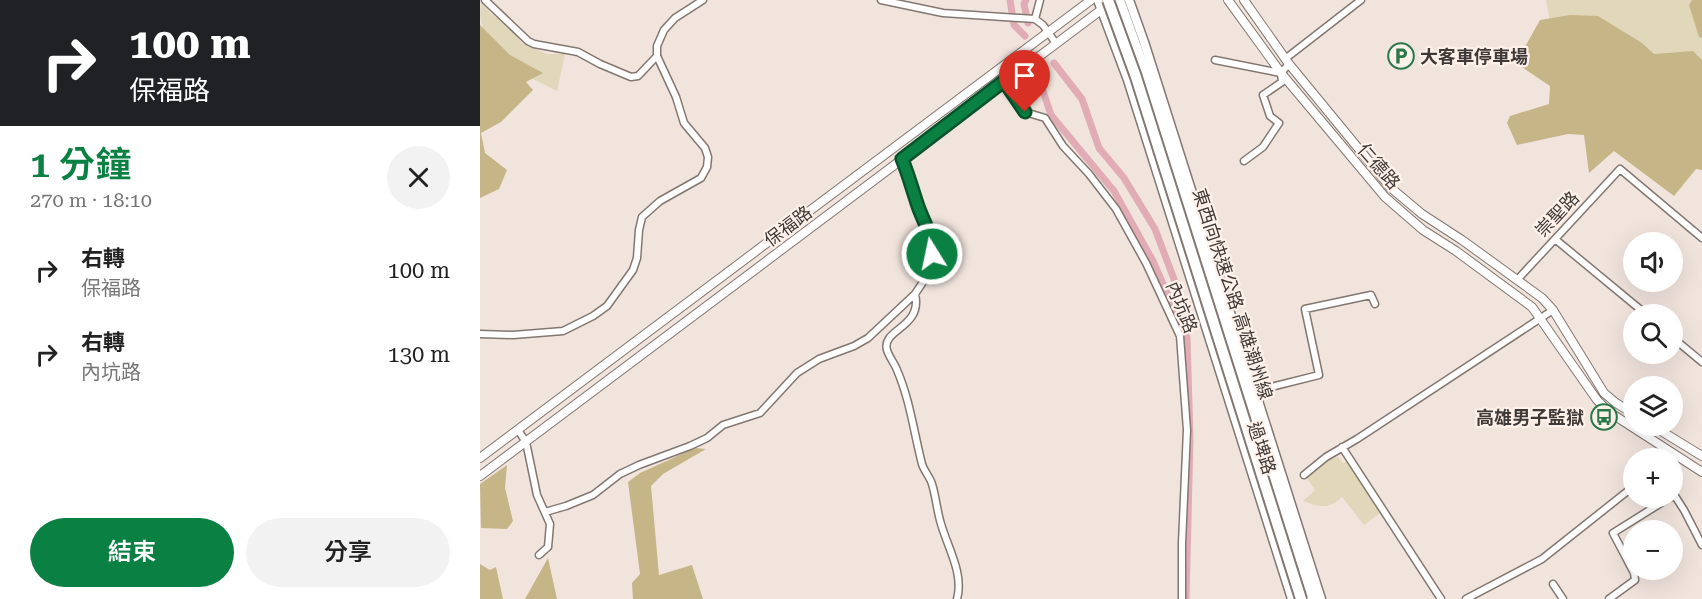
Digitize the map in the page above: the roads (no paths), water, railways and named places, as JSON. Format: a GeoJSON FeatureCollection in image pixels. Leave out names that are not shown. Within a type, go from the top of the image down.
{"type":"FeatureCollection","features":[{"type":"Feature","properties":{"kind":"highway","name":"東西向快速公路 高雄潮州線"},"geometry":{"type":"LineString","coordinates":[[1119,0],[1146,75],[1312,599]]}},
{"type":"Feature","properties":{"kind":"highway","name":"東西向快速公路 高雄潮州線"},"geometry":{"type":"LineString","coordinates":[[1103,3],[1136,77],[1301,599]]}},
{"type":"Feature","properties":{"kind":"main road","name":"過埤路"},"geometry":{"type":"LineString","coordinates":[[1129,0],[1321,599]]}},
{"type":"Feature","properties":{"kind":"main road","name":"過埤路"},"geometry":{"type":"LineString","coordinates":[[1103,3],[1292,599]]}},
{"type":"Feature","properties":{"kind":"street"},"geometry":{"type":"LineString","coordinates":[[485,0],[528,41],[578,52],[631,77],[638,76],[657,56]]}},
{"type":"Feature","properties":{"kind":"street"},"geometry":{"type":"LineString","coordinates":[[480,334],[513,335],[563,331],[593,316],[607,306],[633,270],[637,258],[642,217],[660,201],[701,178],[707,167],[708,157],[705,148],[684,123],[676,97],[657,56],[657,46],[664,30],[675,18],[703,0]]}},
{"type":"Feature","properties":{"kind":"street"},"geometry":{"type":"LineString","coordinates":[[881,0],[943,13],[1033,19],[1048,32],[1055,42]]}},
{"type":"Feature","properties":{"kind":"street"},"geometry":{"type":"LineString","coordinates":[[1033,19],[1040,0]]}},
{"type":"Feature","properties":{"kind":"street","name":"保福路"},"geometry":{"type":"LineString","coordinates":[[480,458],[1091,0]]}},
{"type":"Feature","properties":{"kind":"street","name":"保福路"},"geometry":{"type":"LineString","coordinates":[[480,476],[902,159],[1103,3],[1114,0]]}},
{"type":"Feature","properties":{"kind":"street","name":"仁德路"},"geometry":{"type":"LineString","coordinates":[[1228,0],[1281,73],[1385,197],[1423,230],[1456,251],[1532,307],[1597,400],[1661,448]]}},
{"type":"Feature","properties":{"kind":"street","name":"仁德路"},"geometry":{"type":"LineString","coordinates":[[1244,0],[1287,61],[1391,188],[1422,214],[1542,298],[1552,310],[1604,393],[1623,407]]}},
{"type":"Feature","properties":{"kind":"street"},"geometry":{"type":"LineString","coordinates":[[1244,160],[1263,147],[1279,123],[1270,116],[1263,95],[1282,82],[1281,73],[1287,61],[1361,0]]}},
{"type":"Feature","properties":{"kind":"street"},"geometry":{"type":"LineString","coordinates":[[1215,60],[1281,73]]}},
{"type":"Feature","properties":{"kind":"street","name":"內坑路"},"geometry":{"type":"LineString","coordinates":[[1004,81],[1025,112],[1045,118],[1062,146],[1089,174],[1116,209],[1150,271],[1179,336],[1187,430],[1182,599]]}},
{"type":"Feature","properties":{"kind":"street"},"geometry":{"type":"LineString","coordinates":[[545,512],[593,495],[620,474],[707,438],[723,425],[760,413],[797,373],[819,359],[854,346],[868,338],[915,294],[927,276],[932,254],[932,241],[902,159]]}},
{"type":"Feature","properties":{"kind":"street","name":"崇聖路"},"geometry":{"type":"LineString","coordinates":[[1517,280],[1620,169],[1702,238]]}},
{"type":"Feature","properties":{"kind":"street"},"geometry":{"type":"LineString","coordinates":[[1555,239],[1634,304]]}},
{"type":"Feature","properties":{"kind":"street"},"geometry":{"type":"LineString","coordinates":[[915,294],[917,302],[915,314],[888,339],[886,348],[898,371],[908,403],[922,467],[931,481],[940,523],[958,576],[960,590],[957,599]]}},
{"type":"Feature","properties":{"kind":"street"},"geometry":{"type":"LineString","coordinates":[[1255,391],[1319,375],[1305,309],[1371,295],[1375,304]]}},
{"type":"Feature","properties":{"kind":"street"},"geometry":{"type":"LineString","coordinates":[[1304,476],[1326,457],[1552,310]]}},
{"type":"Feature","properties":{"kind":"street"},"geometry":{"type":"LineString","coordinates":[[1683,346],[1702,362]]}},
{"type":"Feature","properties":{"kind":"street"},"geometry":{"type":"LineString","coordinates":[[518,430],[526,442],[537,495],[550,524],[548,547],[539,555]]}},
{"type":"Feature","properties":{"kind":"street"},"geometry":{"type":"LineString","coordinates":[[1669,436],[1702,456]]}},
{"type":"Feature","properties":{"kind":"street"},"geometry":{"type":"LineString","coordinates":[[1342,447],[1441,599]]}},
{"type":"Feature","properties":{"kind":"street","name":"仁德路"},"geometry":{"type":"LineString","coordinates":[[1683,462],[1702,472]]}},
{"type":"Feature","properties":{"kind":"street"},"geometry":{"type":"LineString","coordinates":[[1466,599],[1542,560],[1623,495]]}},
{"type":"Feature","properties":{"kind":"street"},"geometry":{"type":"LineString","coordinates":[[1609,599],[1635,580],[1634,573],[1613,533],[1654,508]]}},
{"type":"Feature","properties":{"kind":"street"},"geometry":{"type":"LineString","coordinates":[[1683,508],[1702,545]]}},
{"type":"Feature","properties":{"kind":"street"},"geometry":{"type":"LineString","coordinates":[[1553,584],[1563,599]]}},
{"type":"Feature","properties":{"kind":"waterway"},"geometry":{"type":"LineString","coordinates":[[1010,0],[1014,25],[1025,36]]}},
{"type":"Feature","properties":{"kind":"waterway"},"geometry":{"type":"LineString","coordinates":[[1026,0],[1024,4],[1028,23]]}},
{"type":"Feature","properties":{"kind":"waterway"},"geometry":{"type":"LineString","coordinates":[[1054,63],[1082,99],[1099,148],[1124,178],[1155,229],[1177,287],[1175,305]]}},
{"type":"Feature","properties":{"kind":"waterway"},"geometry":{"type":"LineString","coordinates":[[1037,73],[1051,115],[1114,191],[1153,261],[1170,300],[1175,305],[1187,338],[1190,438],[1186,599]]}},
{"type":"Feature","properties":{"kind":"place","name":"大客車停車場"},"geometry":{"type":"Point","coordinates":[1401,56]}},
{"type":"Feature","properties":{"kind":"place","name":"高雄男子監獄"},"geometry":{"type":"Point","coordinates":[1604,417]}}]}
